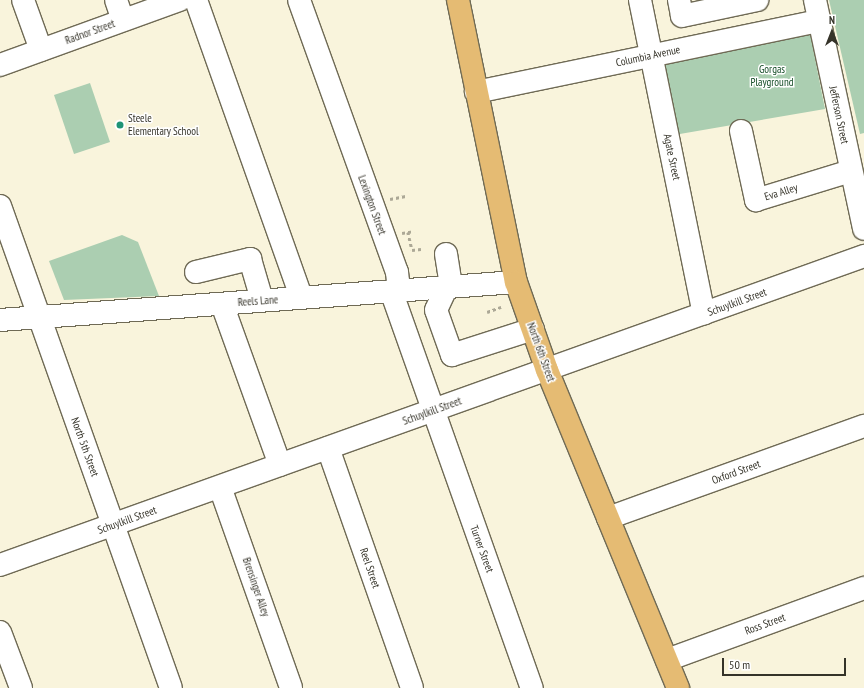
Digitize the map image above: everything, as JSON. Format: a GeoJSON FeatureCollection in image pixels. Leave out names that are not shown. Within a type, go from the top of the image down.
{"type":"FeatureCollection","features":[{"type":"Feature","properties":{"kind":"main road","name":"North 6th Street"},"geometry":{"type":"LineString","coordinates":[[458,0],[516,282],[547,370],[678,688]]}},
{"type":"Feature","properties":{"kind":"street"},"geometry":{"type":"LineString","coordinates":[[23,0],[41,50]]}},
{"type":"Feature","properties":{"kind":"street"},"geometry":{"type":"LineString","coordinates":[[116,0],[123,20]]}},
{"type":"Feature","properties":{"kind":"street","name":"Radnor Street"},"geometry":{"type":"LineString","coordinates":[[0,65],[180,0]]}},
{"type":"Feature","properties":{"kind":"street"},"geometry":{"type":"LineString","coordinates":[[196,0],[301,298]]}},
{"type":"Feature","properties":{"kind":"street","name":"Lexington Street"},"geometry":{"type":"LineString","coordinates":[[299,0],[396,272],[398,281],[394,299],[433,410]]}},
{"type":"Feature","properties":{"kind":"street","name":"Agate Street"},"geometry":{"type":"LineString","coordinates":[[640,0],[704,314]]}},
{"type":"Feature","properties":{"kind":"street"},"geometry":{"type":"LineString","coordinates":[[679,0],[682,16],[757,0]]}},
{"type":"Feature","properties":{"kind":"street","name":"Columbia Avenue"},"geometry":{"type":"LineString","coordinates":[[476,92],[651,56],[818,10]]}},
{"type":"Feature","properties":{"kind":"street","name":"Jefferson Street"},"geometry":{"type":"LineString","coordinates":[[818,10],[854,157],[864,229]]}},
{"type":"Feature","properties":{"kind":"street","name":"Eva Alley"},"geometry":{"type":"LineString","coordinates":[[741,131],[756,200],[854,157]]}},
{"type":"Feature","properties":{"kind":"street","name":"North 5th Street"},"geometry":{"type":"LineString","coordinates":[[0,206],[171,688]]}},
{"type":"Feature","properties":{"kind":"street"},"geometry":{"type":"LineString","coordinates":[[446,254],[450,280],[436,310],[452,356],[533,329]]}},
{"type":"Feature","properties":{"kind":"street","name":"Schuylkill Street"},"geometry":{"type":"LineString","coordinates":[[0,565],[864,256]]}},
{"type":"Feature","properties":{"kind":"street"},"geometry":{"type":"LineString","coordinates":[[196,272],[250,259],[262,300]]}},
{"type":"Feature","properties":{"kind":"street","name":"Reels Lane"},"geometry":{"type":"LineString","coordinates":[[0,320],[516,282]]}},
{"type":"Feature","properties":{"kind":"street"},"geometry":{"type":"LineString","coordinates":[[222,304],[280,465]]}},
{"type":"Feature","properties":{"kind":"street","name":"Turner Street"},"geometry":{"type":"LineString","coordinates":[[433,410],[532,688]]}},
{"type":"Feature","properties":{"kind":"street","name":"Oxford Street"},"geometry":{"type":"LineString","coordinates":[[608,518],[864,426]]}},
{"type":"Feature","properties":{"kind":"street","name":"Reel Street"},"geometry":{"type":"LineString","coordinates":[[328,448],[412,688]]}},
{"type":"Feature","properties":{"kind":"street","name":"Brensinger Alley"},"geometry":{"type":"LineString","coordinates":[[220,487],[291,688]]}},
{"type":"Feature","properties":{"kind":"street","name":"Ross Street"},"geometry":{"type":"LineString","coordinates":[[667,660],[864,588]]}},
{"type":"Feature","properties":{"kind":"street"},"geometry":{"type":"LineString","coordinates":[[0,632],[20,688]]}},
{"type":"Feature","properties":{"kind":"path"},"geometry":{"type":"LineString","coordinates":[[387,200],[406,196]]}},
{"type":"Feature","properties":{"kind":"path"},"geometry":{"type":"LineString","coordinates":[[399,233],[414,231]]}},
{"type":"Feature","properties":{"kind":"path"},"geometry":{"type":"LineString","coordinates":[[408,232],[412,250],[421,249]]}},
{"type":"Feature","properties":{"kind":"path"},"geometry":{"type":"LineString","coordinates":[[487,312],[501,307]]}},
{"type":"Feature","properties":{"kind":"green space"},"geometry":{"type":"Polygon","coordinates":[[[829,0],[864,0],[864,133],[860,134],[829,0]]]}},
{"type":"Feature","properties":{"kind":"green space","name":"Gorgas Playground"},"geometry":{"type":"Polygon","coordinates":[[[809,28],[825,109],[674,135],[656,60],[809,28]]]}},
{"type":"Feature","properties":{"kind":"green space"},"geometry":{"type":"Polygon","coordinates":[[[90,83],[110,142],[74,154],[54,95],[90,83]]]}},
{"type":"Feature","properties":{"kind":"green space"},"geometry":{"type":"Polygon","coordinates":[[[122,235],[138,242],[159,296],[64,300],[49,261],[122,235]]]}},
{"type":"Feature","properties":{"kind":"place","name":"Steele Elementary School"},"geometry":{"type":"Point","coordinates":[120,125]}}]}
